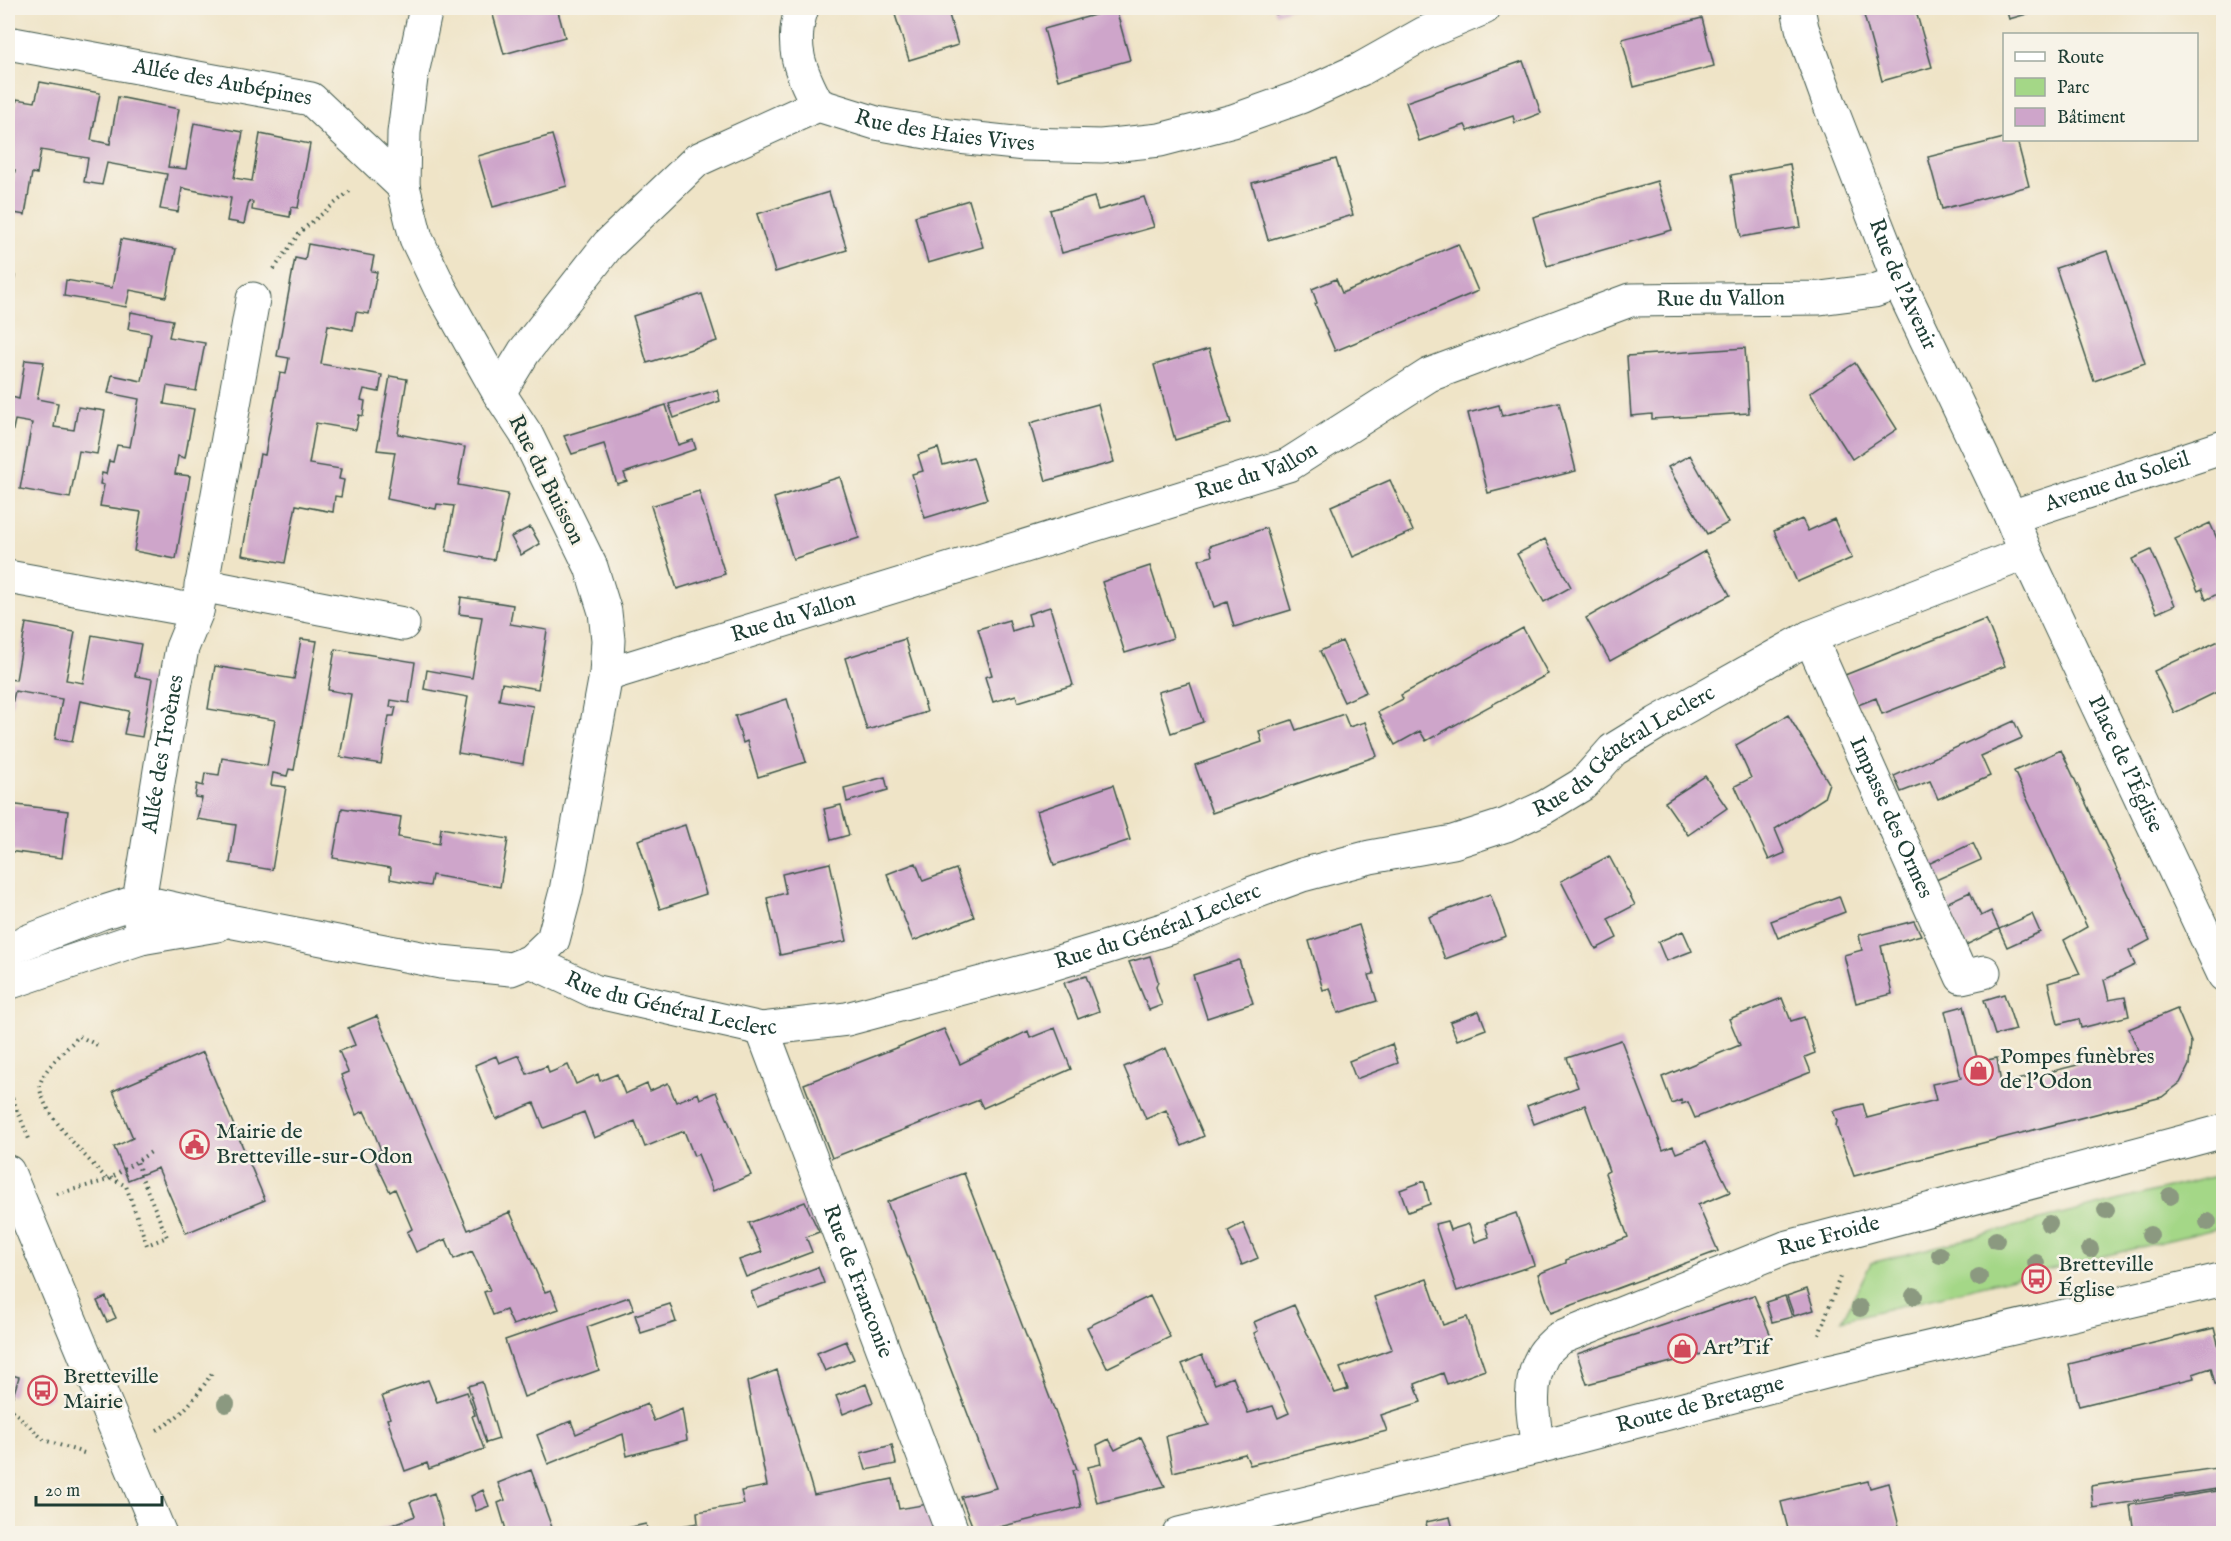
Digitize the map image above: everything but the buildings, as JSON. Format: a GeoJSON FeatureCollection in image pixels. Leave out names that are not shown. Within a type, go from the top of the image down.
{"type":"FeatureCollection","features":[{"type":"Feature","properties":{"kind":"street","name":"Rue du Buisson"},"geometry":{"type":"LineString","coordinates":[[426,8],[411,78],[404,133],[403,186],[416,238],[440,288],[526,434],[591,567],[605,612],[608,640],[606,675],[566,891],[553,940],[531,962]]}},
{"type":"Feature","properties":{"kind":"street"},"geometry":{"type":"LineString","coordinates":[[500,393],[524,352],[608,245],[696,160],[818,105],[802,76],[797,53],[798,19],[802,8]]}},
{"type":"Feature","properties":{"kind":"street","name":"Rue des Haies Vives"},"geometry":{"type":"LineString","coordinates":[[818,105],[876,123],[949,136],[1025,144],[1101,146],[1160,140],[1233,121],[1300,97],[1361,69],[1425,33],[1484,8]]}},
{"type":"Feature","properties":{"kind":"street","name":"Rue de l'Avenir"},"geometry":{"type":"LineString","coordinates":[[1798,8],[1802,28],[1831,108],[1899,282],[2026,553]]}},
{"type":"Feature","properties":{"kind":"street","name":"Allée des Aubépines"},"geometry":{"type":"LineString","coordinates":[[8,43],[311,99],[403,186]]}},
{"type":"Feature","properties":{"kind":"street","name":"Rue du Vallon"},"geometry":{"type":"LineString","coordinates":[[606,675],[1288,465],[1429,375],[1630,300],[1820,298],[1874,291],[1899,282]]}},
{"type":"Feature","properties":{"kind":"street","name":"Allée des Troènes"},"geometry":{"type":"LineString","coordinates":[[141,938],[139,901],[182,648],[199,598],[253,299]]}},
{"type":"Feature","properties":{"kind":"street","name":"Avenue du Soleil"},"geometry":{"type":"LineString","coordinates":[[2011,517],[2223,447]]}},
{"type":"Feature","properties":{"kind":"street","name":"Rue du Général Leclerc"},"geometry":{"type":"LineString","coordinates":[[531,962],[594,991],[762,1029],[847,1019],[1049,965],[1172,927],[1302,874],[1370,857],[1453,842],[1506,825],[1545,807],[1583,784],[1614,750],[1657,723],[1810,638],[2026,553]]}},
{"type":"Feature","properties":{"kind":"street","name":"Place de l'Église"},"geometry":{"type":"LineString","coordinates":[[2026,553],[2223,975]]}},
{"type":"Feature","properties":{"kind":"street"},"geometry":{"type":"LineString","coordinates":[[8,577],[403,624]]}},
{"type":"Feature","properties":{"kind":"street","name":"Impasse des Ormes"},"geometry":{"type":"LineString","coordinates":[[1810,638],[1962,977],[1984,972]]}},
{"type":"Feature","properties":{"kind":"street"},"geometry":{"type":"LineString","coordinates":[[8,949],[101,913],[139,901],[441,962],[511,969],[531,962]]}},
{"type":"Feature","properties":{"kind":"street"},"geometry":{"type":"LineString","coordinates":[[8,983],[141,938],[234,922]]}},
{"type":"Feature","properties":{"kind":"street","name":"Rue de Franconie"},"geometry":{"type":"LineString","coordinates":[[762,1029],[953,1533]]}},
{"type":"Feature","properties":{"kind":"street","name":"Rue Froide"},"geometry":{"type":"LineString","coordinates":[[1538,1447],[1532,1409],[1534,1379],[1542,1356],[1558,1339],[1785,1248],[2223,1131]]}},
{"type":"Feature","properties":{"kind":"street"},"geometry":{"type":"LineString","coordinates":[[8,1172],[160,1533]]}},
{"type":"Feature","properties":{"kind":"street","name":"Route de Bretagne"},"geometry":{"type":"LineString","coordinates":[[1179,1533],[1538,1447],[1833,1370],[2223,1279]]}},
{"type":"Feature","properties":{"kind":"path"},"geometry":{"type":"LineString","coordinates":[[253,299],[301,231],[350,191]]}},
{"type":"Feature","properties":{"kind":"path"},"geometry":{"type":"LineString","coordinates":[[97,1045],[79,1036],[46,1071],[40,1087],[49,1112],[72,1141],[109,1179],[126,1186],[147,1245],[167,1237],[141,1178],[137,1161]]}},
{"type":"Feature","properties":{"kind":"path"},"geometry":{"type":"LineString","coordinates":[[8,1087],[31,1142]]}},
{"type":"Feature","properties":{"kind":"path"},"geometry":{"type":"LineString","coordinates":[[68,1191],[109,1179],[151,1152]]}},
{"type":"Feature","properties":{"kind":"path"},"geometry":{"type":"LineString","coordinates":[[1818,1340],[1821,1325],[1859,1229]]}},
{"type":"Feature","properties":{"kind":"path"},"geometry":{"type":"LineString","coordinates":[[150,1433],[172,1422],[195,1399],[212,1373]]}},
{"type":"Feature","properties":{"kind":"path"},"geometry":{"type":"LineString","coordinates":[[8,1406],[44,1440],[84,1453]]}},
{"type":"Feature","properties":{"kind":"green space"},"geometry":{"type":"Polygon","coordinates":[[[2223,1174],[2223,1227],[1842,1320],[1871,1263],[2223,1174]]]}},
{"type":"Feature","properties":{"kind":"place","name":"Pompes funèbres de l'Odon"},"geometry":{"type":"Point","coordinates":[1979,1070]}},
{"type":"Feature","properties":{"kind":"place","name":"Mairie de Bretteville-sur-Odon"},"geometry":{"type":"Point","coordinates":[195,1145]}},
{"type":"Feature","properties":{"kind":"place","name":"Bretteville Église"},"geometry":{"type":"Point","coordinates":[2037,1278]}},
{"type":"Feature","properties":{"kind":"place","name":"Art'Tif"},"geometry":{"type":"Point","coordinates":[1682,1348]}},
{"type":"Feature","properties":{"kind":"place","name":"Bretteville Mairie"},"geometry":{"type":"Point","coordinates":[42,1390]}}]}
